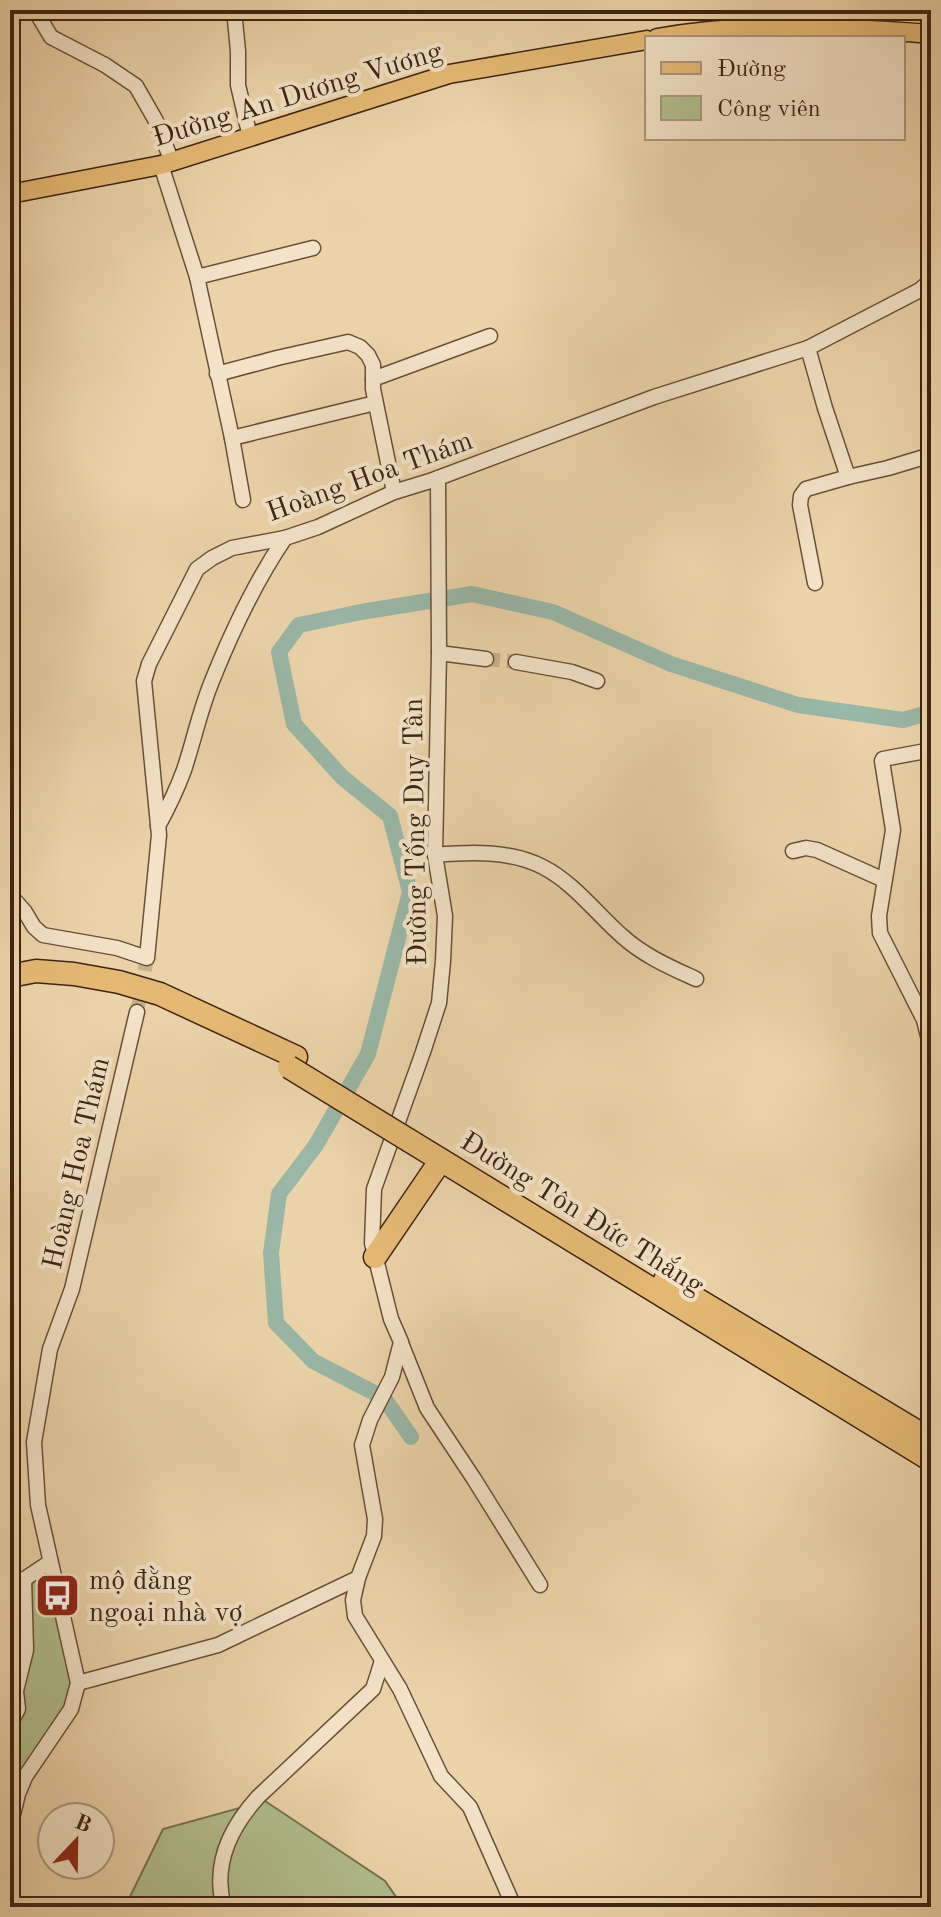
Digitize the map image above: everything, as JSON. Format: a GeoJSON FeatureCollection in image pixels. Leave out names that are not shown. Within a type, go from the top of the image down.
{"type":"FeatureCollection","features":[{"type":"Feature","properties":{"kind":"highway","name":"Đường Tôn Đức Thắng"},"geometry":{"type":"LineString","coordinates":[[10,976],[36,971],[119,982],[160,994],[203,1014],[293,1062],[413,1135],[929,1434]]}},
{"type":"Feature","properties":{"kind":"highway","name":"Đường Tôn Đức Thắng"},"geometry":{"type":"LineString","coordinates":[[413,1135],[441,1160],[931,1460]]}},
{"type":"Feature","properties":{"kind":"highway"},"geometry":{"type":"LineString","coordinates":[[375,1257],[441,1160]]}},
{"type":"Feature","properties":{"kind":"main road"},"geometry":{"type":"LineString","coordinates":[[668,36],[695,31],[756,28],[930,33]]}},
{"type":"Feature","properties":{"kind":"main road","name":"Đường An Dương Vương"},"geometry":{"type":"LineString","coordinates":[[10,194],[167,164],[449,74],[645,40]]}},
{"type":"Feature","properties":{"kind":"street"},"geometry":{"type":"LineString","coordinates":[[35,10],[51,37],[105,65],[136,86],[156,121],[197,277],[243,500]]}},
{"type":"Feature","properties":{"kind":"street"},"geometry":{"type":"LineString","coordinates":[[234,10],[238,85],[250,137]]}},
{"type":"Feature","properties":{"kind":"street"},"geometry":{"type":"LineString","coordinates":[[747,10],[756,28]]}},
{"type":"Feature","properties":{"kind":"street"},"geometry":{"type":"LineString","coordinates":[[831,10],[836,29]]}},
{"type":"Feature","properties":{"kind":"street"},"geometry":{"type":"LineString","coordinates":[[197,277],[313,248]]}},
{"type":"Feature","properties":{"kind":"street","name":"Hoàng Hoa Thám"},"geometry":{"type":"LineString","coordinates":[[10,895],[43,935],[117,948],[147,958],[159,835],[144,681],[149,664],[197,569],[212,558],[232,548],[285,538],[318,527],[394,492],[654,397],[808,348],[920,290],[931,280]]}},
{"type":"Feature","properties":{"kind":"street"},"geometry":{"type":"LineString","coordinates":[[373,379],[490,336]]}},
{"type":"Feature","properties":{"kind":"street"},"geometry":{"type":"LineString","coordinates":[[217,374],[348,342],[360,347],[373,365],[375,403],[394,492]]}},
{"type":"Feature","properties":{"kind":"street"},"geometry":{"type":"LineString","coordinates":[[808,348],[848,477]]}},
{"type":"Feature","properties":{"kind":"street"},"geometry":{"type":"LineString","coordinates":[[232,438],[375,403]]}},
{"type":"Feature","properties":{"kind":"street"},"geometry":{"type":"LineString","coordinates":[[815,583],[800,505],[806,489],[931,455]]}},
{"type":"Feature","properties":{"kind":"street","name":"Đường Tống Duy Tân"},"geometry":{"type":"LineString","coordinates":[[438,478],[435,855],[445,916],[443,961],[439,1003],[374,1189],[372,1243],[391,1319],[427,1408],[540,1585]]}},
{"type":"Feature","properties":{"kind":"street"},"geometry":{"type":"LineString","coordinates":[[158,826],[184,771],[204,702],[230,635],[285,538]]}},
{"type":"Feature","properties":{"kind":"street"},"geometry":{"type":"LineString","coordinates":[[439,653],[486,659]]}},
{"type":"Feature","properties":{"kind":"street"},"geometry":{"type":"LineString","coordinates":[[516,662],[572,672],[597,681]]}},
{"type":"Feature","properties":{"kind":"street"},"geometry":{"type":"LineString","coordinates":[[931,750],[882,760],[893,830],[879,916],[880,933],[924,1020],[931,1048]]}},
{"type":"Feature","properties":{"kind":"street"},"geometry":{"type":"LineString","coordinates":[[793,851],[806,848],[817,850],[884,880]]}},
{"type":"Feature","properties":{"kind":"street"},"geometry":{"type":"LineString","coordinates":[[435,855],[477,852],[515,858],[543,867],[573,889],[625,939],[657,961],[696,979]]}},
{"type":"Feature","properties":{"kind":"street","name":"Hoàng Hoa Thám"},"geometry":{"type":"LineString","coordinates":[[78,1683],[38,1505],[34,1442],[50,1349],[72,1289],[137,1012]]}},
{"type":"Feature","properties":{"kind":"street"},"geometry":{"type":"LineString","coordinates":[[931,1265],[931,1289]]}},
{"type":"Feature","properties":{"kind":"street"},"geometry":{"type":"LineString","coordinates":[[401,1342],[392,1377],[370,1420],[362,1445],[375,1519],[374,1536],[353,1600],[355,1616],[400,1689],[441,1776],[470,1807],[516,1907]]}},
{"type":"Feature","properties":{"kind":"street"},"geometry":{"type":"LineString","coordinates":[[10,1724],[18,1709],[16,1691],[26,1650],[17,1582],[50,1562]]}},
{"type":"Feature","properties":{"kind":"street"},"geometry":{"type":"LineString","coordinates":[[10,1827],[25,1777],[71,1709],[78,1683],[218,1645],[358,1578]]}},
{"type":"Feature","properties":{"kind":"street"},"geometry":{"type":"LineString","coordinates":[[224,1907],[221,1899],[221,1866],[227,1843],[242,1815],[373,1689],[382,1661]]}},
{"type":"Feature","properties":{"kind":"green space"},"geometry":{"type":"Polygon","coordinates":[[[52,1568],[78,1683],[56,1731],[10,1798],[10,1585],[24,1589],[52,1568]]]}},
{"type":"Feature","properties":{"kind":"green space"},"geometry":{"type":"Polygon","coordinates":[[[265,1801],[385,1881],[403,1907],[125,1907],[163,1829],[265,1801]]]}},
{"type":"Feature","properties":{"kind":"waterway"},"geometry":{"type":"LineString","coordinates":[[411,1437],[384,1398],[313,1361],[276,1323],[271,1253],[279,1194],[316,1145],[368,1054],[410,892],[390,816],[342,777],[294,724],[279,652],[299,625],[472,594],[553,612],[671,664],[798,705],[903,720],[931,712]]}},
{"type":"Feature","properties":{"kind":"tunnel"},"geometry":{"type":"LineString","coordinates":[[486,659],[516,662]]}},
{"type":"Feature","properties":{"kind":"tunnel"},"geometry":{"type":"LineString","coordinates":[[137,1012],[147,958]]}},
{"type":"Feature","properties":{"kind":"place","name":"mộ đằng ngoại nhà vợ"},"geometry":{"type":"Point","coordinates":[58,1595]}}]}
